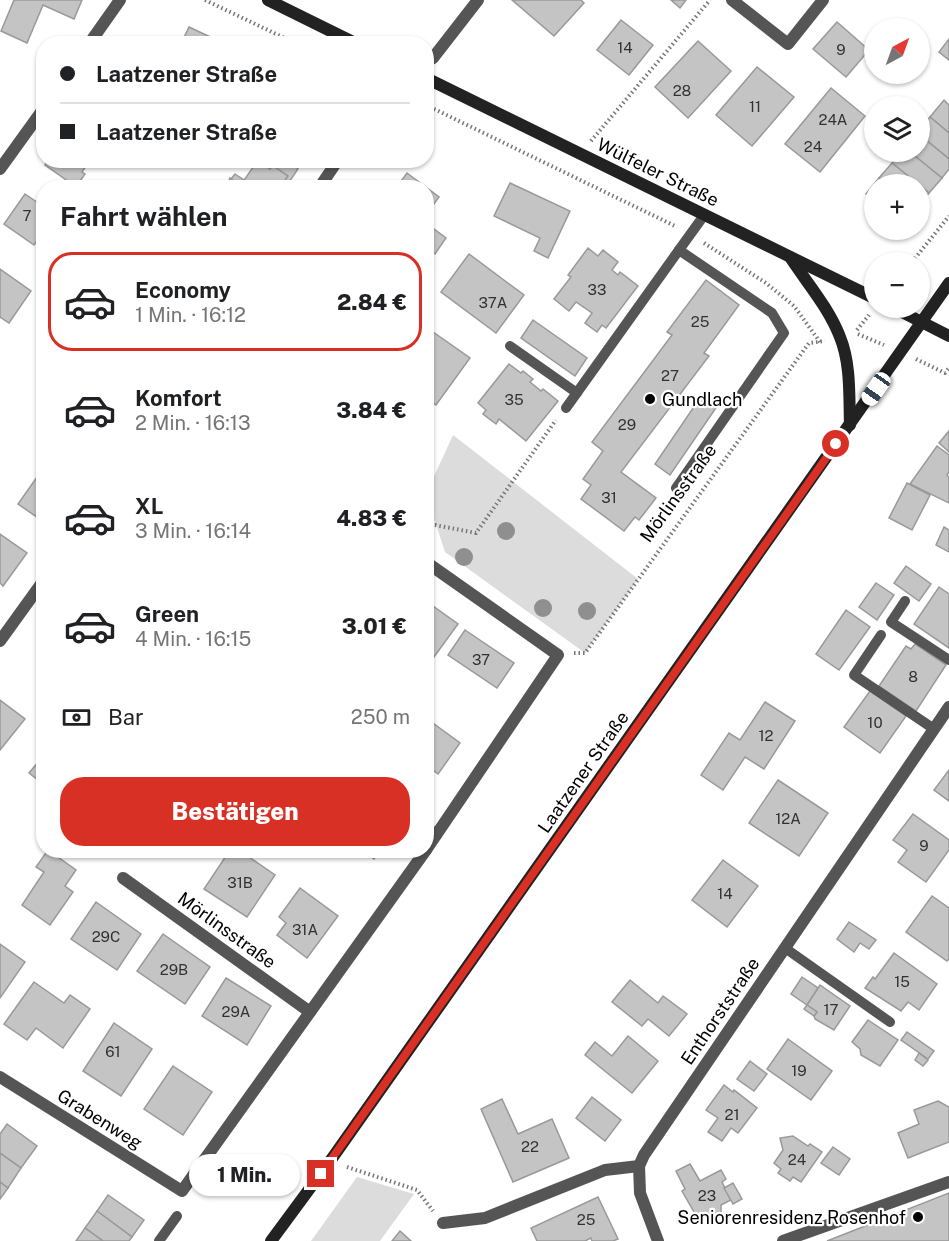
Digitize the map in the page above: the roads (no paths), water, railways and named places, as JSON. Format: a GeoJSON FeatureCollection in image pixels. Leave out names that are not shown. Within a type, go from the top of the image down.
{"type":"FeatureCollection","features":[{"type":"Feature","properties":{"kind":"main road"},"geometry":{"type":"LineString","coordinates":[[268,0],[341,36]]}},
{"type":"Feature","properties":{"kind":"main road","name":"Wülfeler Straße"},"geometry":{"type":"LineString","coordinates":[[434,82],[864,293]]}},
{"type":"Feature","properties":{"kind":"main road"},"geometry":{"type":"LineString","coordinates":[[789,256],[830,317],[840,338],[847,368],[850,425]]}},
{"type":"Feature","properties":{"kind":"main road","name":"Laatzener Straße"},"geometry":{"type":"LineString","coordinates":[[271,1241],[333,1157],[949,283]]}},
{"type":"Feature","properties":{"kind":"main road"},"geometry":{"type":"LineString","coordinates":[[914,318],[949,336]]}},
{"type":"Feature","properties":{"kind":"street"},"geometry":{"type":"LineString","coordinates":[[95,36],[120,0]]}},
{"type":"Feature","properties":{"kind":"street"},"geometry":{"type":"LineString","coordinates":[[434,57],[478,0]]}},
{"type":"Feature","properties":{"kind":"street"},"geometry":{"type":"LineString","coordinates":[[732,0],[788,44],[821,1]]}},
{"type":"Feature","properties":{"kind":"street"},"geometry":{"type":"LineString","coordinates":[[0,169],[36,119]]}},
{"type":"Feature","properties":{"kind":"street"},"geometry":{"type":"LineString","coordinates":[[434,568],[558,655],[434,828]]}},
{"type":"Feature","properties":{"kind":"street"},"geometry":{"type":"LineString","coordinates":[[0,641],[36,590]]}},
{"type":"Feature","properties":{"kind":"street","name":"Enthorststraße"},"geometry":{"type":"LineString","coordinates":[[639,1166],[644,1155],[949,707]]}},
{"type":"Feature","properties":{"kind":"street"},"geometry":{"type":"LineString","coordinates":[[310,1012],[420,858]]}},
{"type":"Feature","properties":{"kind":"street","name":"Mörlinsstraße"},"geometry":{"type":"LineString","coordinates":[[123,878],[310,1012]]}},
{"type":"Feature","properties":{"kind":"street","name":"Grabenweg"},"geometry":{"type":"LineString","coordinates":[[0,1077],[182,1191],[310,1012]]}},
{"type":"Feature","properties":{"kind":"street"},"geometry":{"type":"LineString","coordinates":[[443,1223],[485,1218],[605,1170],[639,1166],[640,1193],[658,1241]]}},
{"type":"Feature","properties":{"kind":"street"},"geometry":{"type":"LineString","coordinates":[[783,1241],[949,1182]]}},
{"type":"Feature","properties":{"kind":"lane"},"geometry":{"type":"LineString","coordinates":[[566,408],[705,214]]}},
{"type":"Feature","properties":{"kind":"lane"},"geometry":{"type":"LineString","coordinates":[[676,488],[784,333],[772,313],[679,250]]}},
{"type":"Feature","properties":{"kind":"lane"},"geometry":{"type":"LineString","coordinates":[[510,346],[577,393]]}},
{"type":"Feature","properties":{"kind":"lane"},"geometry":{"type":"LineString","coordinates":[[905,601],[891,622],[949,660]]}},
{"type":"Feature","properties":{"kind":"lane"},"geometry":{"type":"LineString","coordinates":[[881,635],[854,675],[934,729]]}},
{"type":"Feature","properties":{"kind":"lane"},"geometry":{"type":"LineString","coordinates":[[785,948],[890,1022]]}},
{"type":"Feature","properties":{"kind":"lane"},"geometry":{"type":"LineString","coordinates":[[159,1241],[177,1216]]}},
{"type":"Feature","properties":{"kind":"place","name":"Gundlach"},"geometry":{"type":"Point","coordinates":[650,399]}},
{"type":"Feature","properties":{"kind":"place","name":"Seniorenresidenz Rosenhof"},"geometry":{"type":"Point","coordinates":[918,1217]}}]}
